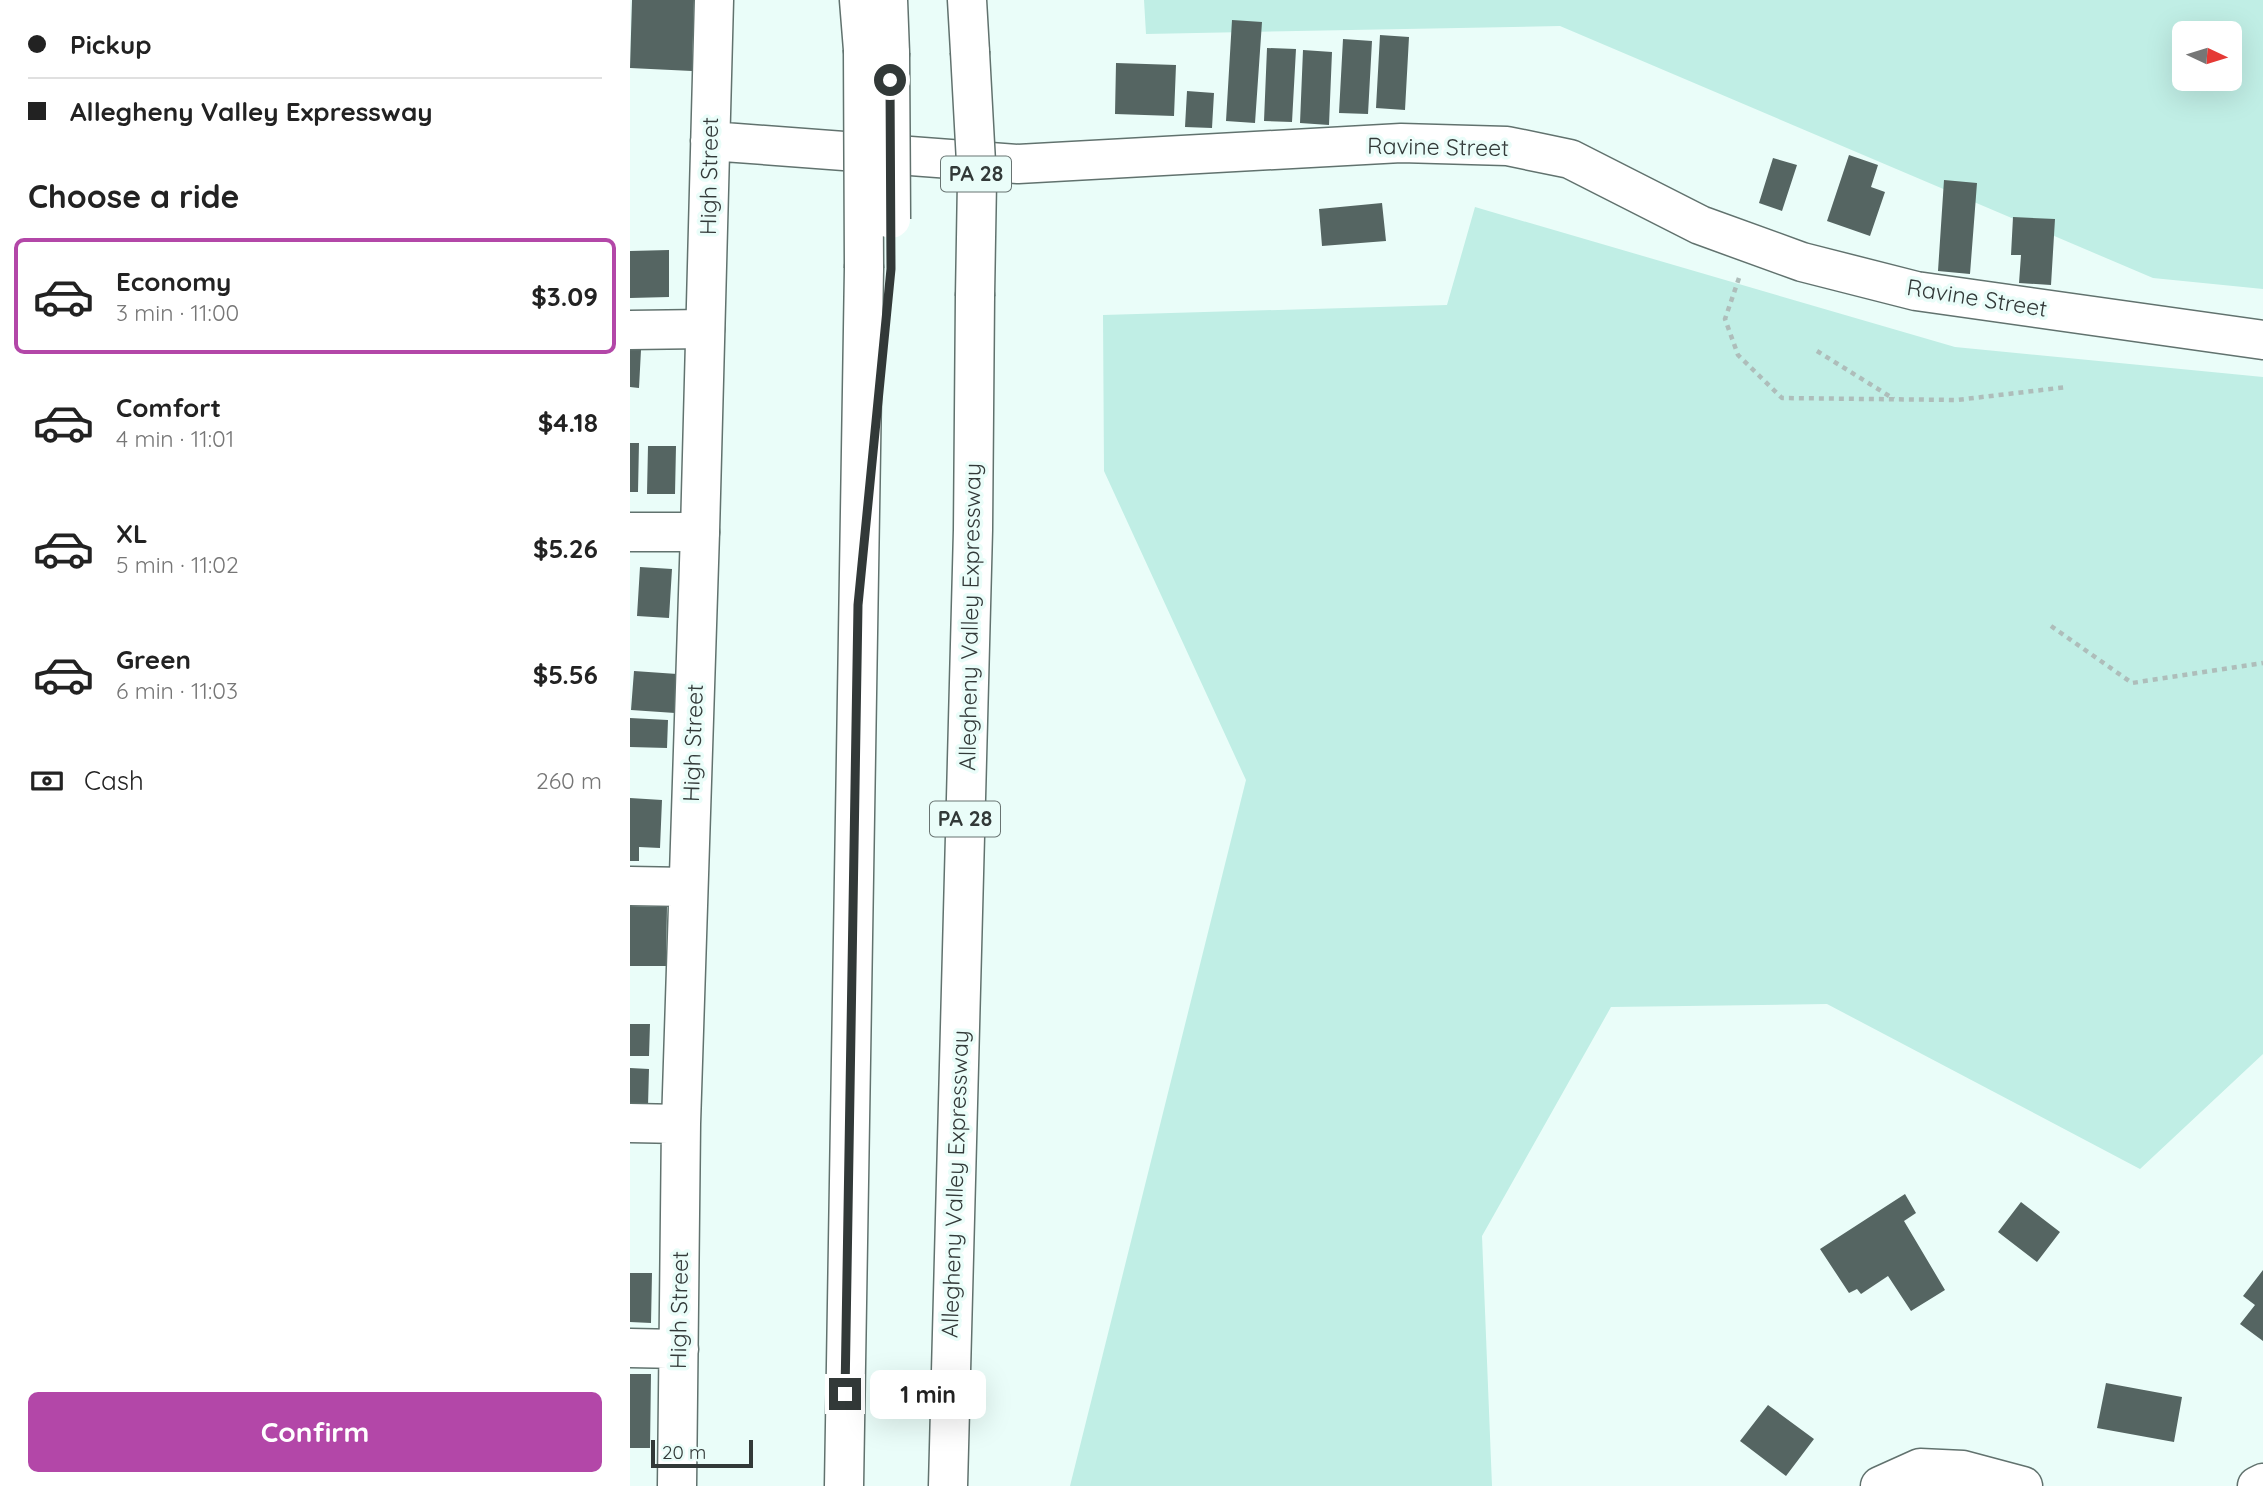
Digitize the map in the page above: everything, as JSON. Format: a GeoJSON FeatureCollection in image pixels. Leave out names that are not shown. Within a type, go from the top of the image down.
{"type":"FeatureCollection","features":[{"type":"Feature","properties":{"kind":"main road","name":"High Street"},"geometry":{"type":"LineString","coordinates":[[677,1486],[681,1124],[714,0]]}},
{"type":"Feature","properties":{"kind":"main road"},"geometry":{"type":"LineString","coordinates":[[859,0],[876,52]]}},
{"type":"Feature","properties":{"kind":"main road"},"geometry":{"type":"LineString","coordinates":[[844,1486],[858,605],[878,269],[876,52],[888,0]]}},
{"type":"Feature","properties":{"kind":"main road","name":"Allegheny Valley Expressway"},"geometry":{"type":"LineString","coordinates":[[948,1486],[972,530],[977,181],[967,0]]}},
{"type":"Feature","properties":{"kind":"main road","name":"Ravine Street"},"geometry":{"type":"LineString","coordinates":[[710,141],[1018,164],[1401,143],[1507,146],[1570,159],[1700,225],[1802,262],[1916,291],[2263,340]]}},
{"type":"Feature","properties":{"kind":"main road"},"geometry":{"type":"LineString","coordinates":[[630,330],[705,329]]}},
{"type":"Feature","properties":{"kind":"main road"},"geometry":{"type":"LineString","coordinates":[[630,531],[700,532]]}},
{"type":"Feature","properties":{"kind":"main road"},"geometry":{"type":"LineString","coordinates":[[630,886],[688,887]]}},
{"type":"Feature","properties":{"kind":"main road"},"geometry":{"type":"LineString","coordinates":[[630,1123],[681,1124]]}},
{"type":"Feature","properties":{"kind":"main road"},"geometry":{"type":"LineString","coordinates":[[630,1348],[679,1349]]}},
{"type":"Feature","properties":{"kind":"main road"},"geometry":{"type":"LineString","coordinates":[[1880,1486],[1920,1468],[1963,1470],[2023,1486]]}},
{"type":"Feature","properties":{"kind":"main road"},"geometry":{"type":"LineString","coordinates":[[2257,1486],[2263,1483]]}},
{"type":"Feature","properties":{"kind":"path"},"geometry":{"type":"LineString","coordinates":[[1750,244],[1725,319],[1738,355],[1782,398],[1957,400],[2067,387]]}},
{"type":"Feature","properties":{"kind":"path"},"geometry":{"type":"LineString","coordinates":[[1817,351],[1894,399]]}},
{"type":"Feature","properties":{"kind":"path"},"geometry":{"type":"LineString","coordinates":[[2051,626],[2132,683],[2263,663]]}},
{"type":"Feature","properties":{"kind":"green space"},"geometry":{"type":"Polygon","coordinates":[[[1144,0],[2263,0],[2263,289],[2153,278],[1560,26],[1146,34],[1144,0]]]}},
{"type":"Feature","properties":{"kind":"green space"},"geometry":{"type":"Polygon","coordinates":[[[1475,207],[1955,347],[2263,377],[2263,1054],[2140,1169],[1827,1004],[1611,1007],[1482,1236],[1492,1486],[1070,1486],[1246,780],[1104,471],[1103,315],[1447,305],[1475,207]]]}},
{"type":"Feature","properties":{"kind":"building"},"geometry":{"type":"Polygon","coordinates":[[[632,0],[694,0],[692,71],[630,68],[632,0]]]}},
{"type":"Feature","properties":{"kind":"building"},"geometry":{"type":"Polygon","coordinates":[[[1232,20],[1262,22],[1255,123],[1226,121],[1232,20]]]}},
{"type":"Feature","properties":{"kind":"building"},"geometry":{"type":"Polygon","coordinates":[[[1380,35],[1409,37],[1405,110],[1376,108],[1380,35]]]}},
{"type":"Feature","properties":{"kind":"building"},"geometry":{"type":"Polygon","coordinates":[[[1343,39],[1372,41],[1368,114],[1339,113],[1343,39]]]}},
{"type":"Feature","properties":{"kind":"building"},"geometry":{"type":"Polygon","coordinates":[[[1267,48],[1296,49],[1292,122],[1264,121],[1267,48]]]}},
{"type":"Feature","properties":{"kind":"building"},"geometry":{"type":"Polygon","coordinates":[[[1303,50],[1332,52],[1329,125],[1300,123],[1303,50]]]}},
{"type":"Feature","properties":{"kind":"building"},"geometry":{"type":"Polygon","coordinates":[[[1116,63],[1176,65],[1174,116],[1115,114],[1116,63]]]}},
{"type":"Feature","properties":{"kind":"building"},"geometry":{"type":"Polygon","coordinates":[[[1187,91],[1214,93],[1212,128],[1185,127],[1187,91]]]}},
{"type":"Feature","properties":{"kind":"building"},"geometry":{"type":"Polygon","coordinates":[[[1849,155],[1878,165],[1871,187],[1885,192],[1870,236],[1827,221],[1849,155]]]}},
{"type":"Feature","properties":{"kind":"building"},"geometry":{"type":"Polygon","coordinates":[[[1773,158],[1797,165],[1782,211],[1759,203],[1773,158]]]}},
{"type":"Feature","properties":{"kind":"building"},"geometry":{"type":"Polygon","coordinates":[[[1944,180],[1977,183],[1970,274],[1938,271],[1944,180]]]}},
{"type":"Feature","properties":{"kind":"building"},"geometry":{"type":"Polygon","coordinates":[[[1382,203],[1386,241],[1322,246],[1319,209],[1382,203]]]}},
{"type":"Feature","properties":{"kind":"building"},"geometry":{"type":"Polygon","coordinates":[[[2013,217],[2055,219],[2051,285],[2019,283],[2021,255],[2011,255],[2013,217]]]}},
{"type":"Feature","properties":{"kind":"building"},"geometry":{"type":"Polygon","coordinates":[[[669,250],[669,297],[630,298],[630,251],[669,250]]]}},
{"type":"Feature","properties":{"kind":"building"},"geometry":{"type":"Polygon","coordinates":[[[630,350],[641,350],[639,388],[630,387],[630,350]]]}},
{"type":"Feature","properties":{"kind":"building"},"geometry":{"type":"Polygon","coordinates":[[[630,443],[639,443],[638,492],[630,492],[630,443]]]}},
{"type":"Feature","properties":{"kind":"building"},"geometry":{"type":"Polygon","coordinates":[[[648,446],[676,446],[675,494],[647,494],[648,446]]]}},
{"type":"Feature","properties":{"kind":"building"},"geometry":{"type":"Polygon","coordinates":[[[640,567],[672,569],[669,618],[637,616],[640,567]]]}},
{"type":"Feature","properties":{"kind":"building"},"geometry":{"type":"Polygon","coordinates":[[[634,671],[677,674],[675,713],[631,710],[634,671]]]}},
{"type":"Feature","properties":{"kind":"building"},"geometry":{"type":"Polygon","coordinates":[[[630,718],[668,720],[667,748],[630,747],[630,718]]]}},
{"type":"Feature","properties":{"kind":"building"},"geometry":{"type":"Polygon","coordinates":[[[630,798],[662,800],[660,848],[639,847],[639,861],[630,861],[630,798]]]}},
{"type":"Feature","properties":{"kind":"building"},"geometry":{"type":"Polygon","coordinates":[[[630,906],[667,907],[666,966],[630,966],[630,906]]]}},
{"type":"Feature","properties":{"kind":"building"},"geometry":{"type":"Polygon","coordinates":[[[630,1024],[650,1024],[649,1056],[630,1056],[630,1024]]]}},
{"type":"Feature","properties":{"kind":"building"},"geometry":{"type":"Polygon","coordinates":[[[630,1068],[649,1069],[648,1106],[630,1106],[630,1068]]]}},
{"type":"Feature","properties":{"kind":"building"},"geometry":{"type":"Polygon","coordinates":[[[1905,1194],[1916,1213],[1904,1221],[1945,1290],[1911,1311],[1888,1276],[1861,1294],[1857,1289],[1849,1293],[1820,1249],[1905,1194]]]}},
{"type":"Feature","properties":{"kind":"building"},"geometry":{"type":"Polygon","coordinates":[[[2021,1202],[2060,1232],[2037,1262],[1998,1232],[2021,1202]]]}},
{"type":"Feature","properties":{"kind":"building"},"geometry":{"type":"Polygon","coordinates":[[[2263,1270],[2263,1341],[2240,1324],[2255,1305],[2243,1296],[2263,1270]]]}},
{"type":"Feature","properties":{"kind":"building"},"geometry":{"type":"Polygon","coordinates":[[[630,1273],[652,1273],[651,1323],[630,1322],[630,1273]]]}},
{"type":"Feature","properties":{"kind":"building"},"geometry":{"type":"Polygon","coordinates":[[[630,1374],[651,1374],[650,1448],[630,1448],[630,1374]]]}},
{"type":"Feature","properties":{"kind":"building"},"geometry":{"type":"Polygon","coordinates":[[[2106,1383],[2182,1397],[2174,1442],[2097,1428],[2106,1383]]]}},
{"type":"Feature","properties":{"kind":"building"},"geometry":{"type":"Polygon","coordinates":[[[1768,1405],[1814,1439],[1786,1476],[1740,1441],[1768,1405]]]}},
{"type":"Feature","properties":{"kind":"route"},"geometry":{"type":"LineString","coordinates":[[845,1394],[858,605],[891,269],[890,80]]}}]}
